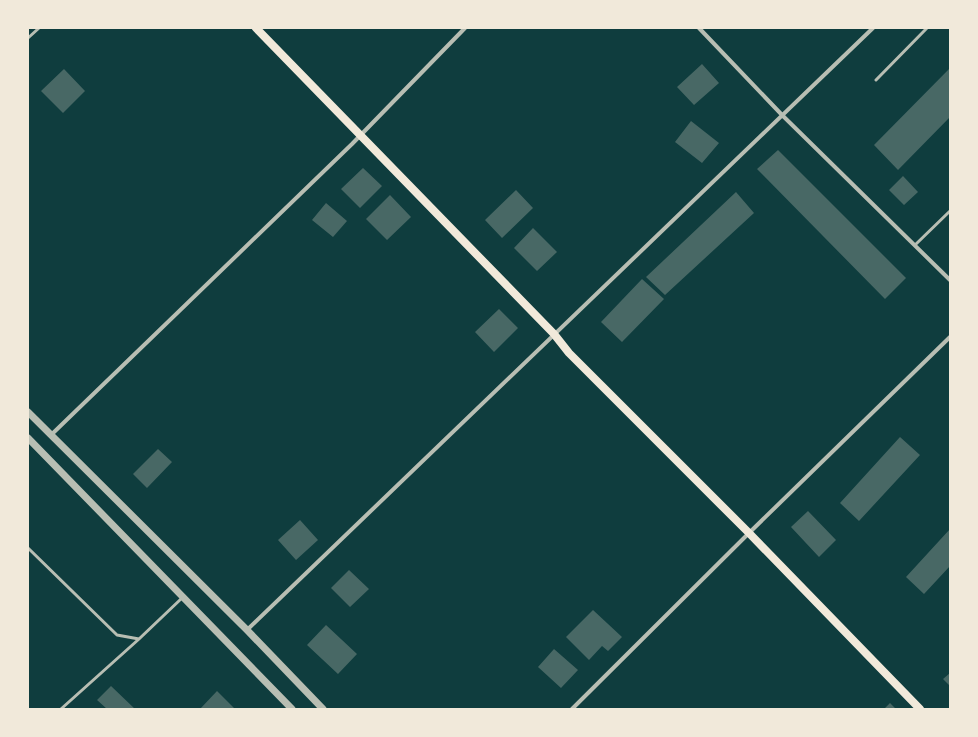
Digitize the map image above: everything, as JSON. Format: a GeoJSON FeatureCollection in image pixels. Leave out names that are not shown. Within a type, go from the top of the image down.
{"type":"FeatureCollection","features":[{"type":"Feature","properties":{"kind":"main road"},"geometry":{"type":"LineString","coordinates":[[256,28],[361,134],[554,334],[569,353],[749,533],[920,709]]}},
{"type":"Feature","properties":{"kind":"street"},"geometry":{"type":"LineString","coordinates":[[51,435],[361,134],[465,28]]}},
{"type":"Feature","properties":{"kind":"street"},"geometry":{"type":"LineString","coordinates":[[698,28],[783,116],[950,280]]}},
{"type":"Feature","properties":{"kind":"street"},"geometry":{"type":"LineString","coordinates":[[247,630],[873,28]]}},
{"type":"Feature","properties":{"kind":"street"},"geometry":{"type":"LineString","coordinates":[[572,709],[749,533],[950,337]]}},
{"type":"Feature","properties":{"kind":"street"},"geometry":{"type":"LineString","coordinates":[[28,412],[247,630],[323,709]]}},
{"type":"Feature","properties":{"kind":"street"},"geometry":{"type":"LineString","coordinates":[[28,438],[292,709]]}},
{"type":"Feature","properties":{"kind":"lane"},"geometry":{"type":"LineString","coordinates":[[28,38],[39,28]]}},
{"type":"Feature","properties":{"kind":"lane"},"geometry":{"type":"LineString","coordinates":[[876,80],[927,28]]}},
{"type":"Feature","properties":{"kind":"lane"},"geometry":{"type":"LineString","coordinates":[[915,245],[950,211]]}},
{"type":"Feature","properties":{"kind":"lane"},"geometry":{"type":"LineString","coordinates":[[28,548],[117,635],[139,639]]}},
{"type":"Feature","properties":{"kind":"lane"},"geometry":{"type":"LineString","coordinates":[[61,709],[183,597]]}},
{"type":"Feature","properties":{"kind":"building"},"geometry":{"type":"Polygon","coordinates":[[[702,64],[719,83],[694,105],[677,87],[702,64]]]}},
{"type":"Feature","properties":{"kind":"building"},"geometry":{"type":"Polygon","coordinates":[[[950,68],[950,117],[898,170],[874,145],[950,68]]]}},
{"type":"Feature","properties":{"kind":"building"},"geometry":{"type":"Polygon","coordinates":[[[64,69],[85,91],[63,113],[41,91],[64,69]]]}},
{"type":"Feature","properties":{"kind":"building"},"geometry":{"type":"Polygon","coordinates":[[[691,121],[719,143],[702,163],[675,142],[691,121]]]}},
{"type":"Feature","properties":{"kind":"building"},"geometry":{"type":"Polygon","coordinates":[[[778,150],[906,278],[885,299],[757,169],[778,150]]]}},
{"type":"Feature","properties":{"kind":"building"},"geometry":{"type":"Polygon","coordinates":[[[363,168],[382,186],[360,208],[341,189],[363,168]]]}},
{"type":"Feature","properties":{"kind":"building"},"geometry":{"type":"Polygon","coordinates":[[[903,176],[918,192],[904,205],[889,190],[903,176]]]}},
{"type":"Feature","properties":{"kind":"building"},"geometry":{"type":"Polygon","coordinates":[[[516,190],[533,208],[502,238],[485,220],[516,190]]]}},
{"type":"Feature","properties":{"kind":"building"},"geometry":{"type":"Polygon","coordinates":[[[736,192],[754,213],[665,295],[646,277],[736,192]]]}},
{"type":"Feature","properties":{"kind":"building"},"geometry":{"type":"Polygon","coordinates":[[[390,195],[411,217],[387,240],[366,219],[390,195]]]}},
{"type":"Feature","properties":{"kind":"building"},"geometry":{"type":"Polygon","coordinates":[[[326,203],[347,221],[333,237],[312,220],[326,203]]]}},
{"type":"Feature","properties":{"kind":"building"},"geometry":{"type":"Polygon","coordinates":[[[533,228],[557,252],[537,271],[514,248],[533,228]]]}},
{"type":"Feature","properties":{"kind":"building"},"geometry":{"type":"Polygon","coordinates":[[[642,279],[664,299],[622,342],[601,322],[642,279]]]}},
{"type":"Feature","properties":{"kind":"building"},"geometry":{"type":"Polygon","coordinates":[[[499,309],[518,328],[494,352],[475,332],[499,309]]]}},
{"type":"Feature","properties":{"kind":"building"},"geometry":{"type":"Polygon","coordinates":[[[900,437],[920,455],[859,521],[840,503],[900,437]]]}},
{"type":"Feature","properties":{"kind":"building"},"geometry":{"type":"Polygon","coordinates":[[[158,449],[172,462],[147,488],[133,474],[158,449]]]}},
{"type":"Feature","properties":{"kind":"building"},"geometry":{"type":"Polygon","coordinates":[[[808,511],[836,540],[819,557],[791,527],[808,511]]]}},
{"type":"Feature","properties":{"kind":"building"},"geometry":{"type":"Polygon","coordinates":[[[300,520],[318,540],[296,560],[278,540],[300,520]]]}},
{"type":"Feature","properties":{"kind":"building"},"geometry":{"type":"Polygon","coordinates":[[[950,529],[950,566],[924,594],[906,577],[950,529]]]}},
{"type":"Feature","properties":{"kind":"building"},"geometry":{"type":"Polygon","coordinates":[[[349,570],[369,589],[350,607],[331,588],[349,570]]]}},
{"type":"Feature","properties":{"kind":"building"},"geometry":{"type":"Polygon","coordinates":[[[593,610],[622,637],[608,651],[602,646],[589,660],[566,637],[593,610]]]}},
{"type":"Feature","properties":{"kind":"building"},"geometry":{"type":"Polygon","coordinates":[[[326,625],[357,654],[338,674],[307,645],[326,625]]]}},
{"type":"Feature","properties":{"kind":"building"},"geometry":{"type":"Polygon","coordinates":[[[554,649],[578,670],[561,688],[538,667],[554,649]]]}},
{"type":"Feature","properties":{"kind":"building"},"geometry":{"type":"Polygon","coordinates":[[[950,673],[950,686],[943,679],[950,673]]]}},
{"type":"Feature","properties":{"kind":"building"},"geometry":{"type":"Polygon","coordinates":[[[111,686],[135,709],[107,709],[97,700],[111,686]]]}},
{"type":"Feature","properties":{"kind":"building"},"geometry":{"type":"Polygon","coordinates":[[[217,691],[235,709],[200,709],[217,691]]]}},
{"type":"Feature","properties":{"kind":"building"},"geometry":{"type":"Polygon","coordinates":[[[890,703],[896,709],[884,709],[890,703]]]}}]}
